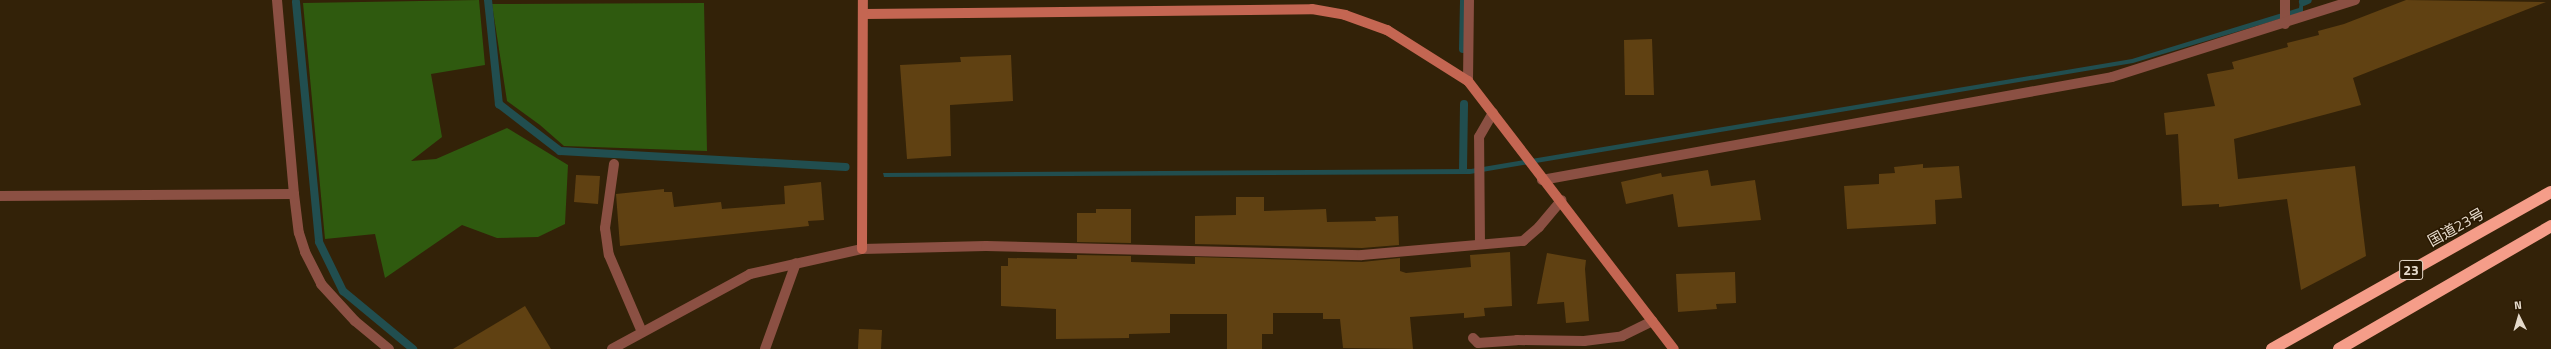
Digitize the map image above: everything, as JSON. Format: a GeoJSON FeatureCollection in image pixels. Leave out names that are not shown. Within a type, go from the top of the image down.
{"type":"FeatureCollection","features":[{"type":"Feature","properties":{"kind":"highway","name":"国道23号"},"geometry":{"type":"LineString","coordinates":[[2272,349],[2551,192]]}},
{"type":"Feature","properties":{"kind":"highway","name":"23"},"geometry":{"type":"LineString","coordinates":[[2339,349],[2551,226]]}},
{"type":"Feature","properties":{"kind":"street"},"geometry":{"type":"LineString","coordinates":[[277,0],[294,194],[305,252],[321,284],[355,321],[389,349]]}},
{"type":"Feature","properties":{"kind":"street"},"geometry":{"type":"LineString","coordinates":[[862,249],[863,0]]}},
{"type":"Feature","properties":{"kind":"street"},"geometry":{"type":"LineString","coordinates":[[1468,81],[1469,0]]}},
{"type":"Feature","properties":{"kind":"street"},"geometry":{"type":"LineString","coordinates":[[1542,180],[2112,77],[2355,0]]}},
{"type":"Feature","properties":{"kind":"street"},"geometry":{"type":"LineString","coordinates":[[2285,3],[2285,23]]}},
{"type":"Feature","properties":{"kind":"street"},"geometry":{"type":"LineString","coordinates":[[864,14],[1312,9],[1345,14],[1387,30],[1468,81],[1542,180],[1562,200],[1674,349]]}},
{"type":"Feature","properties":{"kind":"street"},"geometry":{"type":"LineString","coordinates":[[1480,244],[1479,137],[1493,113]]}},
{"type":"Feature","properties":{"kind":"street"},"geometry":{"type":"LineString","coordinates":[[614,164],[605,228],[609,255],[642,332]]}},
{"type":"Feature","properties":{"kind":"street"},"geometry":{"type":"LineString","coordinates":[[0,196],[294,194]]}},
{"type":"Feature","properties":{"kind":"street"},"geometry":{"type":"LineString","coordinates":[[612,349],[750,274],[862,249],[986,246],[1362,255],[1523,241],[1539,227],[1562,200]]}},
{"type":"Feature","properties":{"kind":"street"},"geometry":{"type":"LineString","coordinates":[[765,349],[796,263]]}},
{"type":"Feature","properties":{"kind":"street"},"geometry":{"type":"LineString","coordinates":[[1473,338],[1478,343],[1517,340],[1584,341],[1622,336],[1653,321]]}},
{"type":"Feature","properties":{"kind":"green space"},"geometry":{"type":"Polygon","coordinates":[[[479,0],[485,65],[431,74],[442,137],[411,161],[436,159],[507,128],[568,165],[565,224],[538,237],[497,238],[462,225],[385,278],[375,234],[325,239],[303,3],[479,0]]]}},
{"type":"Feature","properties":{"kind":"green space"},"geometry":{"type":"Polygon","coordinates":[[[704,3],[707,151],[564,146],[540,125],[507,101],[492,4],[704,3]]]}},
{"type":"Feature","properties":{"kind":"water"},"geometry":{"type":"Polygon","coordinates":[[[2300,0],[2303,0],[2303,12],[2133,63],[1470,174],[884,177],[883,173],[1471,169],[2132,59],[2299,8],[2300,0]]]}},
{"type":"Feature","properties":{"kind":"building"},"geometry":{"type":"Polygon","coordinates":[[[2406,0],[2546,2],[2353,78],[2361,105],[2234,139],[2238,179],[2355,166],[2366,256],[2301,290],[2287,199],[2219,207],[2219,204],[2182,206],[2178,134],[2166,135],[2164,113],[2215,106],[2207,74],[2234,69],[2232,62],[2288,47],[2287,43],[2319,35],[2318,31],[2344,24],[2406,0]]]}},
{"type":"Feature","properties":{"kind":"building"},"geometry":{"type":"Polygon","coordinates":[[[1652,39],[1654,95],[1625,95],[1624,40],[1652,39]]]}},
{"type":"Feature","properties":{"kind":"building"},"geometry":{"type":"Polygon","coordinates":[[[1011,55],[1013,101],[950,105],[951,156],[907,159],[900,65],[961,62],[960,57],[1011,55]]]}},
{"type":"Feature","properties":{"kind":"building"},"geometry":{"type":"Polygon","coordinates":[[[1923,164],[1923,168],[1959,166],[1962,198],[1935,200],[1936,224],[1847,229],[1844,186],[1879,184],[1879,174],[1895,173],[1894,167],[1923,164]]]}},
{"type":"Feature","properties":{"kind":"building"},"geometry":{"type":"Polygon","coordinates":[[[1708,170],[1711,186],[1755,180],[1761,220],[1678,227],[1673,194],[1626,204],[1621,182],[1661,173],[1662,177],[1708,170]]]}},
{"type":"Feature","properties":{"kind":"building"},"geometry":{"type":"Polygon","coordinates":[[[576,175],[600,176],[598,204],[574,202],[576,175]]]}},
{"type":"Feature","properties":{"kind":"building"},"geometry":{"type":"Polygon","coordinates":[[[821,182],[824,220],[808,221],[809,226],[620,246],[616,194],[664,189],[664,192],[672,192],[674,207],[721,202],[722,209],[785,204],[784,186],[821,182]]]}},
{"type":"Feature","properties":{"kind":"building"},"geometry":{"type":"Polygon","coordinates":[[[1236,197],[1264,197],[1264,211],[1326,209],[1327,222],[1376,221],[1375,217],[1398,216],[1399,245],[1362,248],[1195,244],[1195,216],[1236,215],[1236,197]]]}},
{"type":"Feature","properties":{"kind":"building"},"geometry":{"type":"Polygon","coordinates":[[[1096,209],[1131,209],[1131,243],[1077,242],[1077,213],[1096,213],[1096,209]]]}},
{"type":"Feature","properties":{"kind":"building"},"geometry":{"type":"Polygon","coordinates":[[[1510,252],[1512,306],[1484,308],[1485,316],[1464,318],[1464,313],[1410,317],[1413,349],[1343,348],[1340,319],[1323,319],[1323,313],[1273,313],[1273,334],[1262,334],[1262,349],[1227,349],[1227,314],[1170,314],[1170,333],[1129,334],[1129,338],[1056,339],[1056,309],[1001,306],[1001,266],[1008,266],[1008,258],[1077,259],[1077,255],[1131,256],[1131,262],[1195,264],[1195,257],[1362,262],[1400,258],[1400,271],[1406,273],[1471,267],[1470,255],[1510,252]]]}},
{"type":"Feature","properties":{"kind":"building"},"geometry":{"type":"Polygon","coordinates":[[[1547,253],[1586,260],[1585,269],[1589,321],[1566,323],[1564,302],[1537,304],[1547,253]]]}},
{"type":"Feature","properties":{"kind":"building"},"geometry":{"type":"Polygon","coordinates":[[[1735,272],[1736,303],[1716,304],[1717,309],[1678,312],[1676,274],[1735,272]]]}},
{"type":"Feature","properties":{"kind":"building"},"geometry":{"type":"Polygon","coordinates":[[[525,306],[551,349],[453,349],[525,306]]]}},
{"type":"Feature","properties":{"kind":"building"},"geometry":{"type":"Polygon","coordinates":[[[859,329],[882,330],[881,349],[858,349],[859,329]]]}},
{"type":"Feature","properties":{"kind":"waterway"},"geometry":{"type":"LineString","coordinates":[[488,0],[499,104],[560,151],[846,167]]}},
{"type":"Feature","properties":{"kind":"waterway"},"geometry":{"type":"LineString","coordinates":[[1463,49],[1464,0]]}},
{"type":"Feature","properties":{"kind":"waterway"},"geometry":{"type":"LineString","coordinates":[[2303,2],[2308,0]]}},
{"type":"Feature","properties":{"kind":"waterway"},"geometry":{"type":"LineString","coordinates":[[296,2],[319,242],[343,291],[413,349]]}},
{"type":"Feature","properties":{"kind":"waterway"},"geometry":{"type":"LineString","coordinates":[[1463,169],[1464,104]]}}]}
